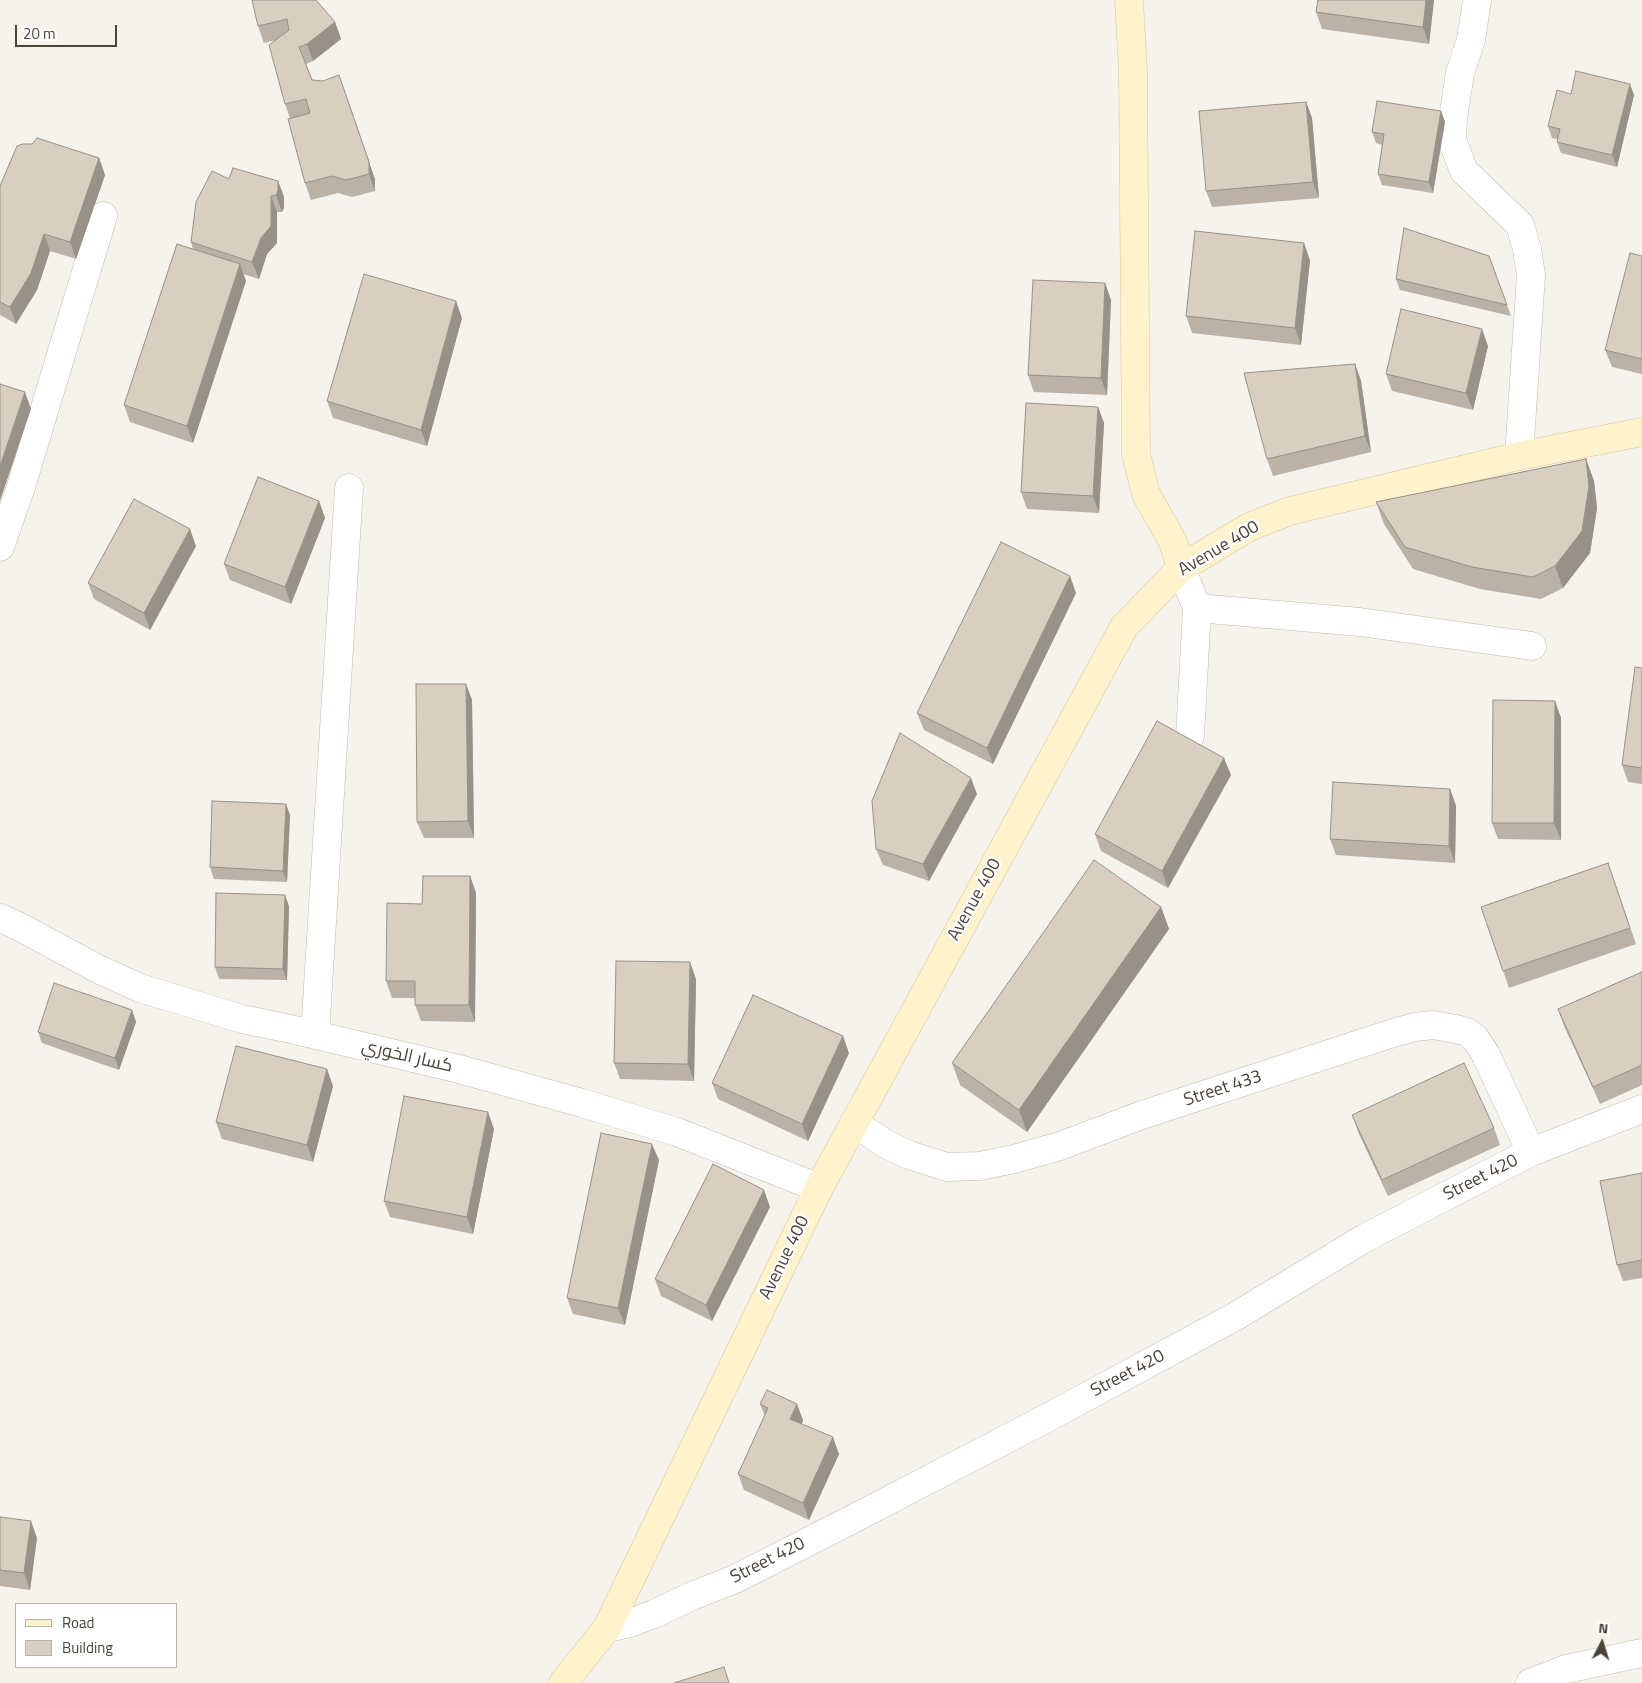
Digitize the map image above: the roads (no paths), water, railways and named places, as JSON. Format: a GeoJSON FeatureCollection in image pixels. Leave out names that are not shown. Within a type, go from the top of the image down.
{"type":"FeatureCollection","features":[{"type":"Feature","properties":{"kind":"main road"},"geometry":{"type":"LineString","coordinates":[[1129,0],[1133,71],[1136,454],[1146,494],[1173,542],[1181,568]]}},
{"type":"Feature","properties":{"kind":"main road","name":"Avenue 400"},"geometry":{"type":"LineString","coordinates":[[563,1683],[607,1628],[819,1188],[1124,627],[1181,568],[1249,527],[1290,511],[1519,456],[1642,432]]}},
{"type":"Feature","properties":{"kind":"street"},"geometry":{"type":"LineString","coordinates":[[1477,0],[1471,40],[1460,73],[1453,118],[1452,140],[1464,171],[1520,225],[1527,249],[1531,275],[1519,456]]}},
{"type":"Feature","properties":{"kind":"street"},"geometry":{"type":"LineString","coordinates":[[0,547],[21,487],[103,216]]}},
{"type":"Feature","properties":{"kind":"street"},"geometry":{"type":"LineString","coordinates":[[315,1035],[349,488]]}},
{"type":"Feature","properties":{"kind":"street"},"geometry":{"type":"LineString","coordinates":[[1181,568],[1197,608],[1190,736]]}},
{"type":"Feature","properties":{"kind":"street"},"geometry":{"type":"LineString","coordinates":[[1197,608],[1360,622],[1532,646]]}},
{"type":"Feature","properties":{"kind":"street","name":"كسار الخوري"},"geometry":{"type":"LineString","coordinates":[[0,918],[98,969],[140,988],[234,1017],[459,1069],[582,1103],[677,1132],[819,1188]]}},
{"type":"Feature","properties":{"kind":"street","name":"Street 433"},"geometry":{"type":"LineString","coordinates":[[854,1123],[886,1144],[909,1156],[947,1167],[980,1166],[1060,1146],[1142,1115],[1407,1029],[1433,1025],[1467,1032],[1475,1038],[1486,1055],[1531,1152]]}},
{"type":"Feature","properties":{"kind":"street","name":"Street 420"},"geometry":{"type":"LineString","coordinates":[[607,1628],[630,1623],[654,1614],[735,1579],[849,1521],[1219,1325],[1365,1238],[1531,1152],[1642,1109]]}},
{"type":"Feature","properties":{"kind":"street"},"geometry":{"type":"LineString","coordinates":[[1530,1683],[1566,1669],[1642,1653]]}}]}
